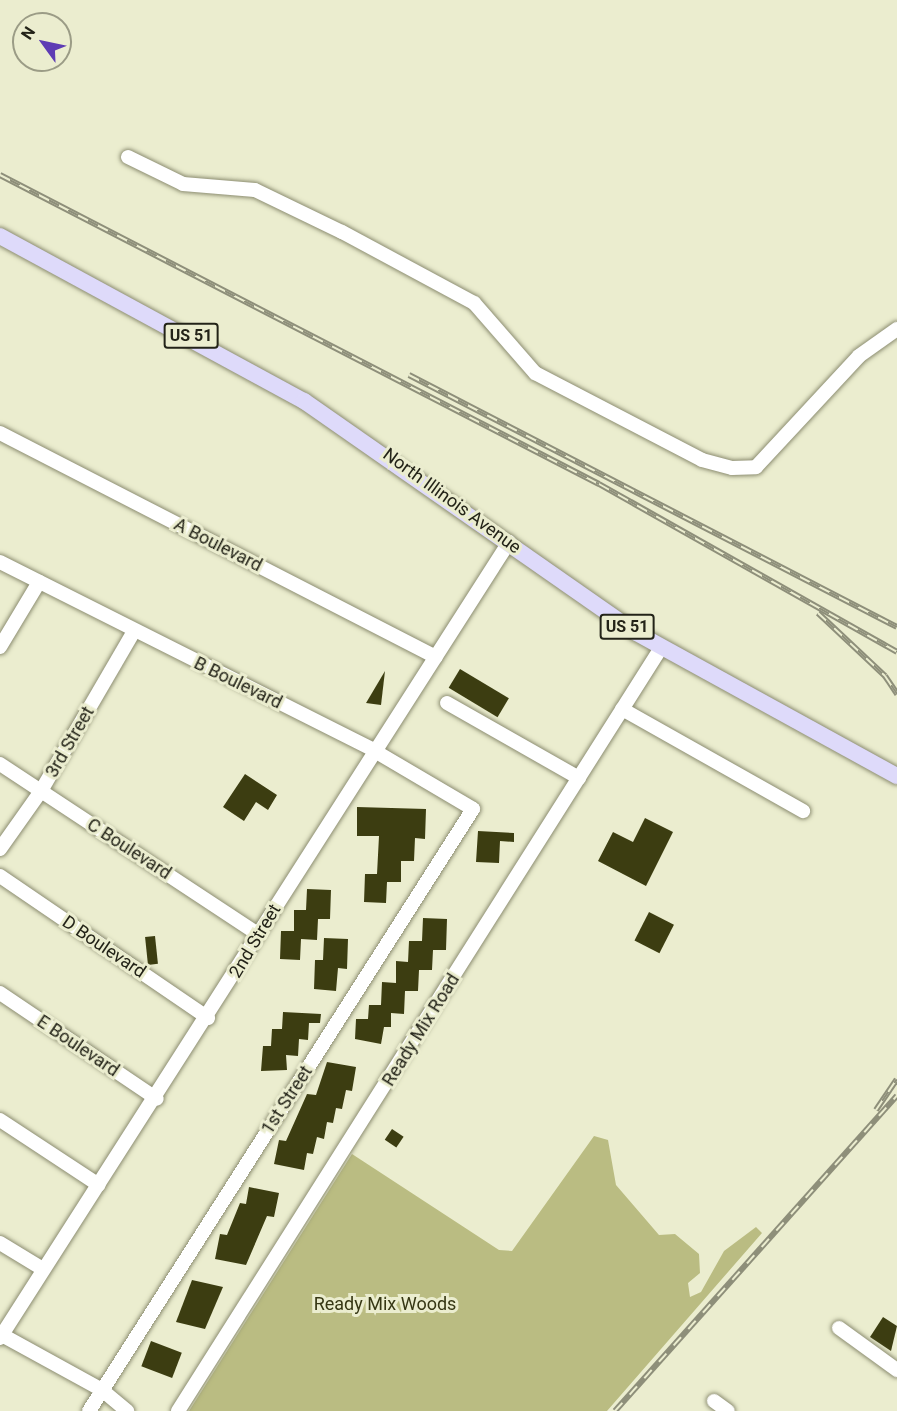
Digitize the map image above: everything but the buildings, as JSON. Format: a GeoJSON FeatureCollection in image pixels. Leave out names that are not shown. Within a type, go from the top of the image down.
{"type":"FeatureCollection","features":[{"type":"Feature","properties":{"kind":"main road","name":"North Illinois Avenue"},"geometry":{"type":"LineString","coordinates":[[0,236],[304,401],[661,648],[897,776]]}},
{"type":"Feature","properties":{"kind":"street"},"geometry":{"type":"LineString","coordinates":[[128,157],[183,184],[255,190],[342,232],[474,303],[535,373],[702,460],[732,468],[756,467],[859,356],[897,329]]}},
{"type":"Feature","properties":{"kind":"street","name":"A Boulevard"},"geometry":{"type":"LineString","coordinates":[[0,433],[436,657]]}},
{"type":"Feature","properties":{"kind":"street","name":"2nd Street"},"geometry":{"type":"LineString","coordinates":[[1,1337],[43,1269],[157,1100],[373,750],[436,657],[508,542]]}},
{"type":"Feature","properties":{"kind":"street","name":"B Boulevard"},"geometry":{"type":"LineString","coordinates":[[0,562],[373,750],[473,809]]}},
{"type":"Feature","properties":{"kind":"street"},"geometry":{"type":"LineString","coordinates":[[0,647],[39,582]]}},
{"type":"Feature","properties":{"kind":"street","name":"3rd Street"},"geometry":{"type":"LineString","coordinates":[[0,849],[41,791],[134,631]]}},
{"type":"Feature","properties":{"kind":"street","name":"Ready Mix Road"},"geometry":{"type":"LineString","coordinates":[[178,1411],[661,648]]}},
{"type":"Feature","properties":{"kind":"street"},"geometry":{"type":"LineString","coordinates":[[447,703],[579,778]]}},
{"type":"Feature","properties":{"kind":"street"},"geometry":{"type":"LineString","coordinates":[[622,709],[804,811]]}},
{"type":"Feature","properties":{"kind":"street","name":"C Boulevard"},"geometry":{"type":"LineString","coordinates":[[0,764],[258,934]]}},
{"type":"Feature","properties":{"kind":"street","name":"1st Street"},"geometry":{"type":"LineString","coordinates":[[89,1411],[473,809]]}},
{"type":"Feature","properties":{"kind":"street","name":"D Boulevard"},"geometry":{"type":"LineString","coordinates":[[0,876],[208,1018]]}},
{"type":"Feature","properties":{"kind":"street","name":"E Boulevard"},"geometry":{"type":"LineString","coordinates":[[0,993],[157,1100]]}},
{"type":"Feature","properties":{"kind":"street"},"geometry":{"type":"LineString","coordinates":[[0,1120],[99,1185]]}},
{"type":"Feature","properties":{"kind":"street"},"geometry":{"type":"LineString","coordinates":[[0,1243],[43,1269]]}},
{"type":"Feature","properties":{"kind":"street"},"geometry":{"type":"LineString","coordinates":[[838,1328],[897,1370]]}},
{"type":"Feature","properties":{"kind":"street"},"geometry":{"type":"LineString","coordinates":[[1,1337],[102,1390],[127,1411]]}},
{"type":"Feature","properties":{"kind":"street"},"geometry":{"type":"LineString","coordinates":[[714,1401],[728,1411]]}},
{"type":"Feature","properties":{"kind":"green space","name":"Ready Mix Woods"},"geometry":{"type":"Polygon","coordinates":[[[594,1136],[608,1140],[616,1185],[659,1235],[675,1234],[699,1254],[700,1273],[688,1283],[690,1297],[701,1292],[724,1251],[756,1227],[762,1233],[607,1411],[189,1411],[352,1154],[499,1250],[512,1251],[594,1136]]]}},
{"type":"Feature","properties":{"kind":"railway"},"geometry":{"type":"LineString","coordinates":[[0,175],[599,484],[897,652]]}},
{"type":"Feature","properties":{"kind":"railway"},"geometry":{"type":"LineString","coordinates":[[409,375],[897,627]]}},
{"type":"Feature","properties":{"kind":"railway"},"geometry":{"type":"LineString","coordinates":[[818,613],[885,676],[897,694]]}},
{"type":"Feature","properties":{"kind":"railway"},"geometry":{"type":"LineString","coordinates":[[876,1110],[897,1079]]}},
{"type":"Feature","properties":{"kind":"railway"},"geometry":{"type":"LineString","coordinates":[[615,1411],[897,1096]]}}]}
